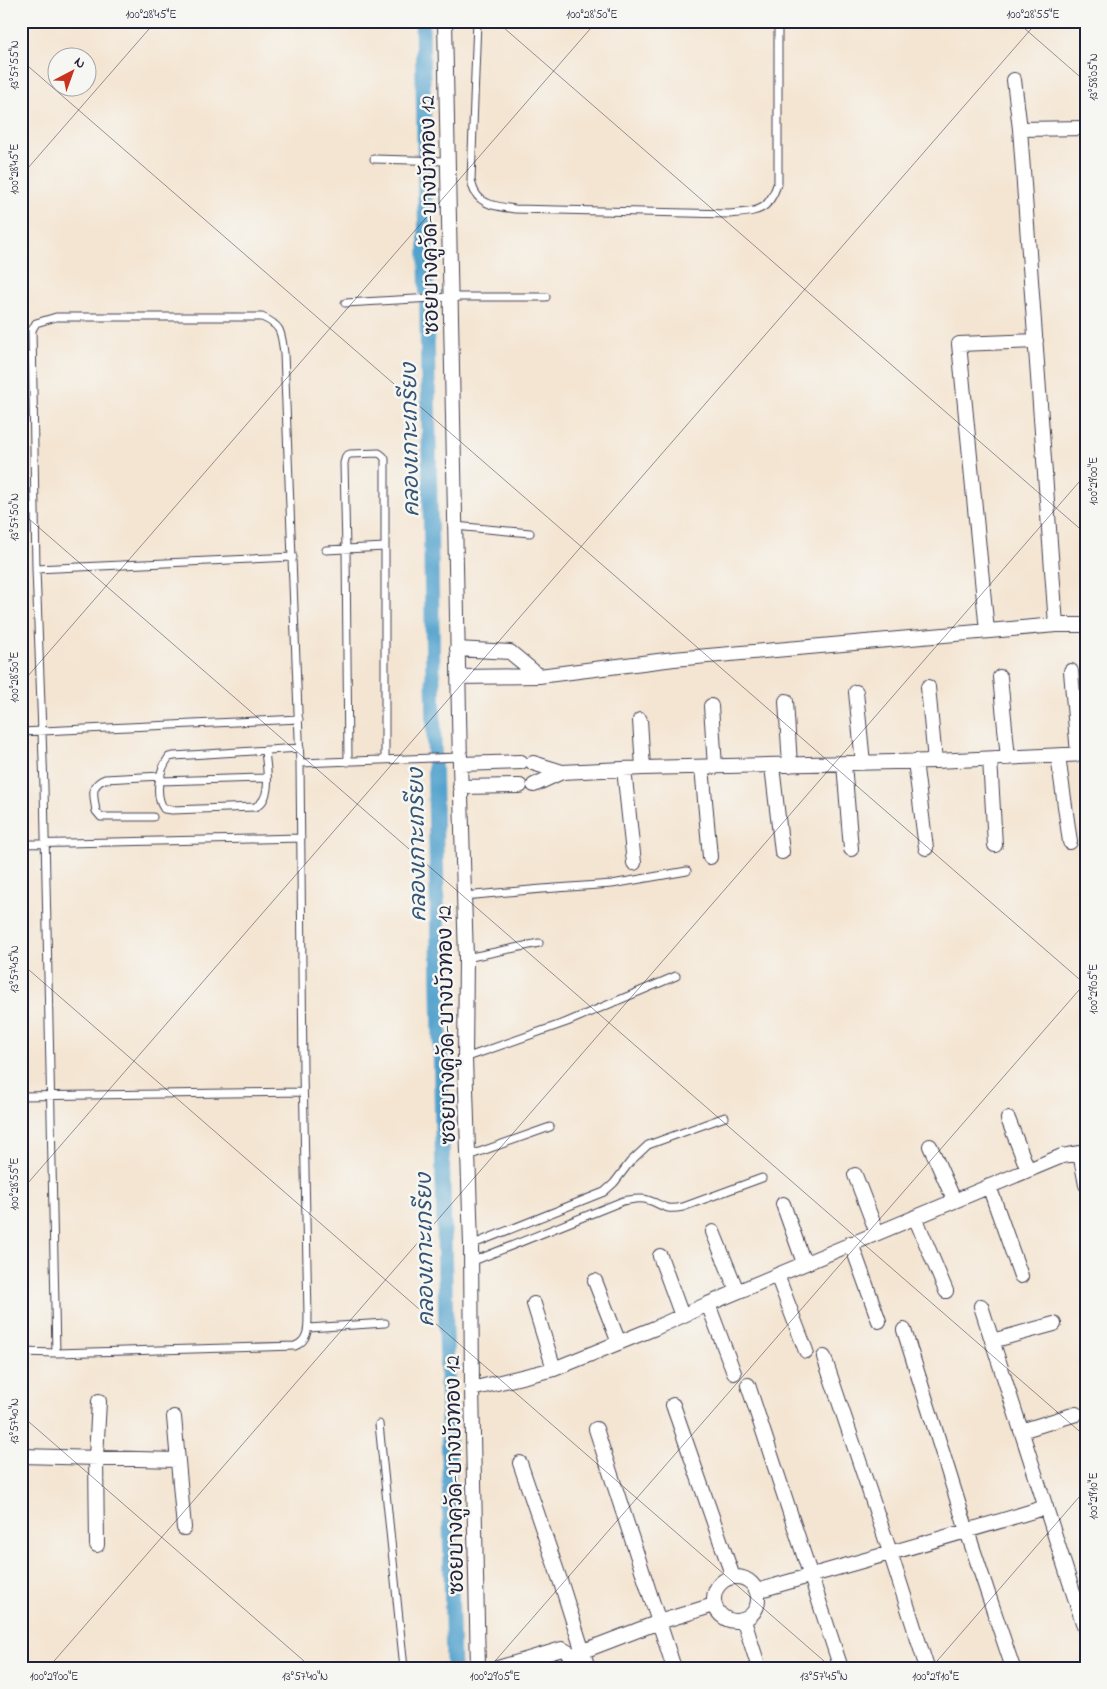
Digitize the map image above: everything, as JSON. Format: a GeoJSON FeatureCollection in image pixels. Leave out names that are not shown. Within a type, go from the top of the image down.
{"type":"FeatureCollection","features":[{"type":"Feature","properties":{"kind":"street","name":"ซอยบางคูวัด-บางบัวทอง 12"},"geometry":{"type":"LineString","coordinates":[[445,21],[460,787],[466,958],[465,1058],[471,1245],[478,1668]]}},
{"type":"Feature","properties":{"kind":"street"},"geometry":{"type":"LineString","coordinates":[[1014,80],[1020,130],[1056,625]]}},
{"type":"Feature","properties":{"kind":"street"},"geometry":{"type":"LineString","coordinates":[[1020,130],[1086,128]]}},
{"type":"Feature","properties":{"kind":"street"},"geometry":{"type":"LineString","coordinates":[[987,631],[958,344],[1036,340]]}},
{"type":"Feature","properties":{"kind":"street"},"geometry":{"type":"LineString","coordinates":[[458,677],[539,676],[674,659],[1056,625],[1086,625]]}},
{"type":"Feature","properties":{"kind":"street"},"geometry":{"type":"LineString","coordinates":[[457,648],[510,652],[539,676]]}},
{"type":"Feature","properties":{"kind":"street"},"geometry":{"type":"LineString","coordinates":[[460,761],[527,763],[562,772],[643,768],[935,761],[1082,754],[1071,672]]}},
{"type":"Feature","properties":{"kind":"street"},"geometry":{"type":"LineString","coordinates":[[1000,677],[1008,758]]}},
{"type":"Feature","properties":{"kind":"street"},"geometry":{"type":"LineString","coordinates":[[928,687],[935,761]]}},
{"type":"Feature","properties":{"kind":"street"},"geometry":{"type":"LineString","coordinates":[[856,692],[863,763]]}},
{"type":"Feature","properties":{"kind":"street"},"geometry":{"type":"LineString","coordinates":[[786,701],[790,765]]}},
{"type":"Feature","properties":{"kind":"street"},"geometry":{"type":"LineString","coordinates":[[710,857],[708,767],[711,706]]}},
{"type":"Feature","properties":{"kind":"street"},"geometry":{"type":"LineString","coordinates":[[640,720],[643,768]]}},
{"type":"Feature","properties":{"kind":"street"},"geometry":{"type":"LineString","coordinates":[[1058,756],[1070,842]]}},
{"type":"Feature","properties":{"kind":"street"},"geometry":{"type":"LineString","coordinates":[[990,759],[995,845]]}},
{"type":"Feature","properties":{"kind":"street"},"geometry":{"type":"LineString","coordinates":[[915,761],[926,848]]}},
{"type":"Feature","properties":{"kind":"street"},"geometry":{"type":"LineString","coordinates":[[844,764],[852,849]]}},
{"type":"Feature","properties":{"kind":"street"},"geometry":{"type":"LineString","coordinates":[[772,766],[782,852]]}},
{"type":"Feature","properties":{"kind":"street"},"geometry":{"type":"LineString","coordinates":[[624,769],[634,863]]}},
{"type":"Feature","properties":{"kind":"street"},"geometry":{"type":"LineString","coordinates":[[460,787],[527,786],[562,772]]}},
{"type":"Feature","properties":{"kind":"street"},"geometry":{"type":"LineString","coordinates":[[1008,1119],[1028,1170]]}},
{"type":"Feature","properties":{"kind":"street"},"geometry":{"type":"LineString","coordinates":[[930,1146],[954,1200]]}},
{"type":"Feature","properties":{"kind":"street"},"geometry":{"type":"LineString","coordinates":[[472,1389],[554,1369],[1062,1156],[1083,1152],[1086,1185]]}},
{"type":"Feature","properties":{"kind":"street"},"geometry":{"type":"LineString","coordinates":[[855,1175],[877,1233]]}},
{"type":"Feature","properties":{"kind":"street"},"geometry":{"type":"LineString","coordinates":[[989,1186],[1021,1276]]}},
{"type":"Feature","properties":{"kind":"street"},"geometry":{"type":"LineString","coordinates":[[783,1204],[804,1263]]}},
{"type":"Feature","properties":{"kind":"street"},"geometry":{"type":"LineString","coordinates":[[915,1217],[946,1291]]}},
{"type":"Feature","properties":{"kind":"street"},"geometry":{"type":"LineString","coordinates":[[713,1232],[737,1291]]}},
{"type":"Feature","properties":{"kind":"street"},"geometry":{"type":"LineString","coordinates":[[851,1243],[879,1321]]}},
{"type":"Feature","properties":{"kind":"street"},"geometry":{"type":"LineString","coordinates":[[660,1256],[682,1316]]}},
{"type":"Feature","properties":{"kind":"street"},"geometry":{"type":"LineString","coordinates":[[777,1274],[806,1351]]}},
{"type":"Feature","properties":{"kind":"street"},"geometry":{"type":"LineString","coordinates":[[595,1281],[619,1343]]}},
{"type":"Feature","properties":{"kind":"street"},"geometry":{"type":"LineString","coordinates":[[534,1304],[554,1369]]}},
{"type":"Feature","properties":{"kind":"street"},"geometry":{"type":"LineString","coordinates":[[708,1304],[734,1373]]}},
{"type":"Feature","properties":{"kind":"street"},"geometry":{"type":"LineString","coordinates":[[981,1306],[1086,1632]]}},
{"type":"Feature","properties":{"kind":"street"},"geometry":{"type":"LineString","coordinates":[[992,1341],[1054,1324]]}},
{"type":"Feature","properties":{"kind":"street"},"geometry":{"type":"LineString","coordinates":[[904,1330],[967,1532],[1014,1668]]}},
{"type":"Feature","properties":{"kind":"street"},"geometry":{"type":"LineString","coordinates":[[824,1357],[927,1668]]}},
{"type":"Feature","properties":{"kind":"street"},"geometry":{"type":"LineString","coordinates":[[748,1385],[841,1668]]}},
{"type":"Feature","properties":{"kind":"street"},"geometry":{"type":"LineString","coordinates":[[97,1545],[96,1457],[99,1401]]}},
{"type":"Feature","properties":{"kind":"street"},"geometry":{"type":"LineString","coordinates":[[673,1405],[733,1577]]}},
{"type":"Feature","properties":{"kind":"street"},"geometry":{"type":"LineString","coordinates":[[1021,1431],[1076,1414]]}},
{"type":"Feature","properties":{"kind":"street"},"geometry":{"type":"LineString","coordinates":[[174,1417],[184,1528]]}},
{"type":"Feature","properties":{"kind":"street"},"geometry":{"type":"LineString","coordinates":[[596,1429],[674,1668]]}},
{"type":"Feature","properties":{"kind":"street"},"geometry":{"type":"LineString","coordinates":[[21,1456],[177,1460]]}},
{"type":"Feature","properties":{"kind":"street"},"geometry":{"type":"LineString","coordinates":[[520,1463],[578,1654],[588,1668]]}},
{"type":"Feature","properties":{"kind":"street"},"geometry":{"type":"LineString","coordinates":[[757,1591],[890,1552],[967,1532],[1046,1507]]}},
{"type":"Feature","properties":{"kind":"street"},"geometry":{"type":"LineString","coordinates":[[733,1577],[747,1580],[753,1584],[757,1591],[758,1605],[750,1617],[744,1621],[729,1621],[717,1612],[714,1605],[716,1590],[726,1580],[733,1577]]}},
{"type":"Feature","properties":{"kind":"street"},"geometry":{"type":"LineString","coordinates":[[560,1668],[566,1666],[578,1654],[659,1622],[714,1605]]}},
{"type":"Feature","properties":{"kind":"street"},"geometry":{"type":"LineString","coordinates":[[744,1621],[759,1668]]}},
{"type":"Feature","properties":{"kind":"street"},"geometry":{"type":"LineString","coordinates":[[498,1668],[562,1649],[578,1654]]}},
{"type":"Feature","properties":{"kind":"lane"},"geometry":{"type":"LineString","coordinates":[[477,21],[472,180],[475,193],[481,200],[490,205],[515,209],[728,214],[754,211],[766,205],[773,197],[778,182],[778,21]]}},
{"type":"Feature","properties":{"kind":"lane"},"geometry":{"type":"LineString","coordinates":[[374,159],[448,160]]}},
{"type":"Feature","properties":{"kind":"lane"},"geometry":{"type":"LineString","coordinates":[[345,303],[410,298],[546,297]]}},
{"type":"Feature","properties":{"kind":"lane"},"geometry":{"type":"LineString","coordinates":[[21,1352],[56,1353],[295,1346],[302,1344],[306,1338],[308,1328],[303,1092],[300,748],[293,557],[284,353],[279,330],[274,322],[262,317],[56,317],[36,323],[32,330],[36,569],[45,843],[56,1353]]}},
{"type":"Feature","properties":{"kind":"lane"},"geometry":{"type":"LineString","coordinates":[[348,762],[344,463],[346,456],[350,454],[379,453],[385,459],[385,760]]}},
{"type":"Feature","properties":{"kind":"lane"},"geometry":{"type":"LineString","coordinates":[[455,526],[530,533]]}},
{"type":"Feature","properties":{"kind":"lane"},"geometry":{"type":"LineString","coordinates":[[326,550],[384,547]]}},
{"type":"Feature","properties":{"kind":"lane"},"geometry":{"type":"LineString","coordinates":[[36,569],[293,557]]}},
{"type":"Feature","properties":{"kind":"lane"},"geometry":{"type":"LineString","coordinates":[[21,732],[299,719]]}},
{"type":"Feature","properties":{"kind":"lane"},"geometry":{"type":"LineString","coordinates":[[265,750],[267,790],[259,806],[254,808],[172,810],[164,809],[160,803],[158,795],[160,778],[162,768],[169,757],[265,750],[300,748]]}},
{"type":"Feature","properties":{"kind":"lane"},"geometry":{"type":"LineString","coordinates":[[300,763],[440,759],[460,761]]}},
{"type":"Feature","properties":{"kind":"lane"},"geometry":{"type":"LineString","coordinates":[[153,817],[101,816],[96,811],[94,788],[98,782],[105,779],[266,778]]}},
{"type":"Feature","properties":{"kind":"lane"},"geometry":{"type":"LineString","coordinates":[[21,844],[301,838]]}},
{"type":"Feature","properties":{"kind":"lane"},"geometry":{"type":"LineString","coordinates":[[464,896],[542,888],[612,884],[687,871]]}},
{"type":"Feature","properties":{"kind":"lane"},"geometry":{"type":"LineString","coordinates":[[466,958],[540,943]]}},
{"type":"Feature","properties":{"kind":"lane"},"geometry":{"type":"LineString","coordinates":[[465,1058],[567,1022],[676,976]]}},
{"type":"Feature","properties":{"kind":"lane"},"geometry":{"type":"LineString","coordinates":[[21,1096],[303,1092]]}},
{"type":"Feature","properties":{"kind":"lane"},"geometry":{"type":"LineString","coordinates":[[471,1245],[604,1192],[630,1162],[648,1145],[726,1117]]}},
{"type":"Feature","properties":{"kind":"lane"},"geometry":{"type":"LineString","coordinates":[[468,1156],[550,1127]]}},
{"type":"Feature","properties":{"kind":"lane"},"geometry":{"type":"LineString","coordinates":[[471,1262],[623,1201],[636,1198],[647,1200],[664,1208],[674,1209],[762,1178]]}},
{"type":"Feature","properties":{"kind":"lane"},"geometry":{"type":"LineString","coordinates":[[308,1328],[385,1323]]}},
{"type":"Feature","properties":{"kind":"lane"},"geometry":{"type":"LineString","coordinates":[[379,1424],[404,1668]]}},
{"type":"Feature","properties":{"kind":"waterway","name":"คลองเกาะเกรียง"},"geometry":{"type":"LineString","coordinates":[[422,21],[435,797],[453,1668]]}}]}
